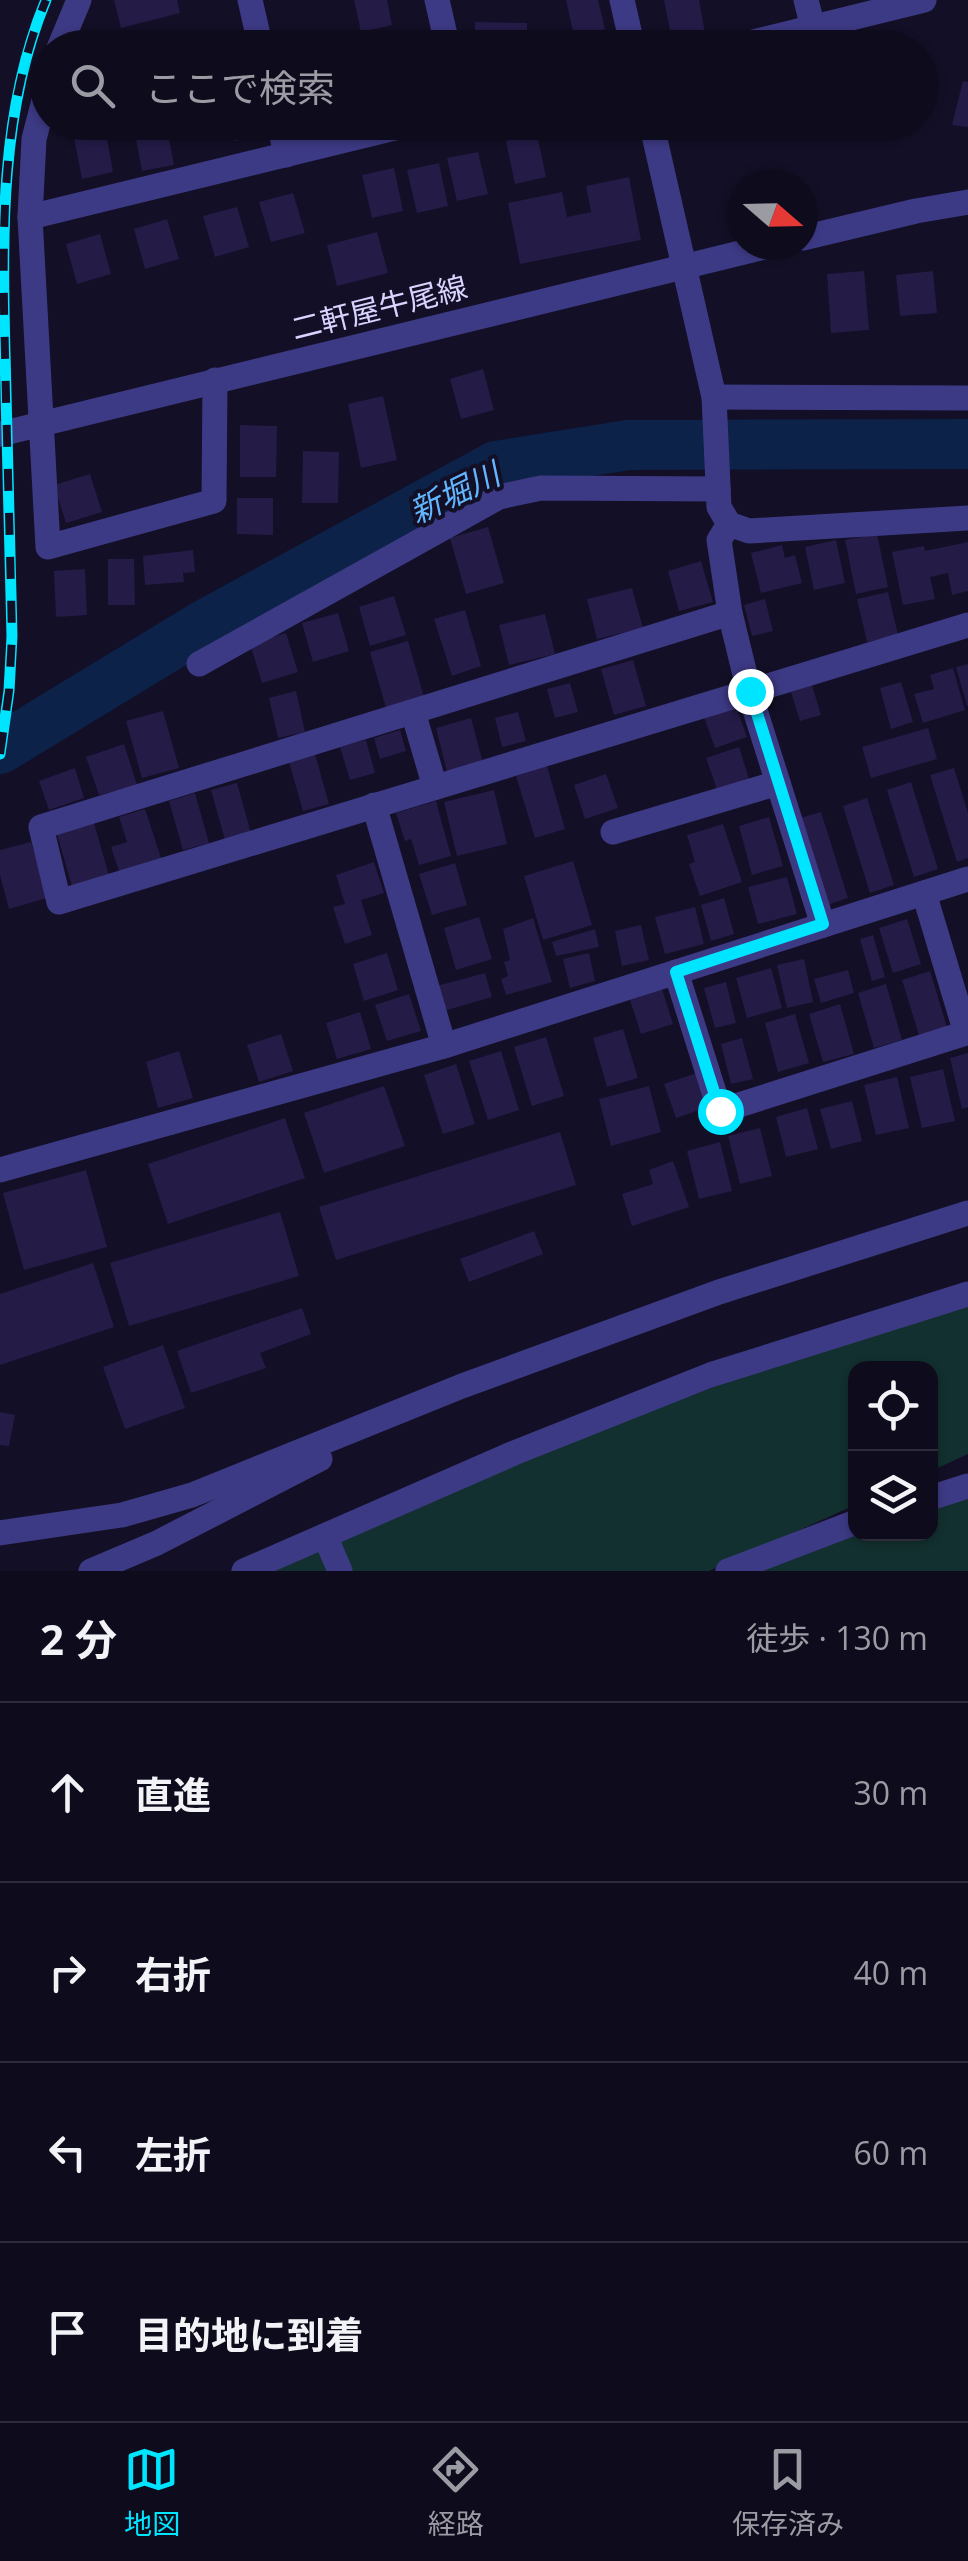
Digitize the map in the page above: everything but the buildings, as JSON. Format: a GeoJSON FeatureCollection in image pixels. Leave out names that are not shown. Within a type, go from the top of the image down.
{"type":"FeatureCollection","features":[{"type":"Feature","properties":{"kind":"street"},"geometry":{"type":"LineString","coordinates":[[66,30],[79,0]]}},
{"type":"Feature","properties":{"kind":"street"},"geometry":{"type":"LineString","coordinates":[[250,0],[257,30]]}},
{"type":"Feature","properties":{"kind":"street"},"geometry":{"type":"LineString","coordinates":[[437,0],[444,30]]}},
{"type":"Feature","properties":{"kind":"street"},"geometry":{"type":"LineString","coordinates":[[622,0],[630,30]]}},
{"type":"Feature","properties":{"kind":"street"},"geometry":{"type":"LineString","coordinates":[[806,0],[813,28]]}},
{"type":"Feature","properties":{"kind":"street"},"geometry":{"type":"LineString","coordinates":[[805,30],[924,0]]}},
{"type":"Feature","properties":{"kind":"street"},"geometry":{"type":"LineString","coordinates":[[34,140],[30,217],[48,547],[214,502],[215,380]]}},
{"type":"Feature","properties":{"kind":"street"},"geometry":{"type":"LineString","coordinates":[[282,140],[286,155]]}},
{"type":"Feature","properties":{"kind":"street"},"geometry":{"type":"LineString","coordinates":[[30,217],[346,140]]}},
{"type":"Feature","properties":{"kind":"street"},"geometry":{"type":"LineString","coordinates":[[654,140],[714,406],[719,507],[728,524],[750,531],[968,518]]}},
{"type":"Feature","properties":{"kind":"street"},"geometry":{"type":"LineString","coordinates":[[818,234],[968,202]]}},
{"type":"Feature","properties":{"kind":"street","name":"二軒屋牛尾線"},"geometry":{"type":"LineString","coordinates":[[0,434],[728,256]]}},
{"type":"Feature","properties":{"kind":"street"},"geometry":{"type":"LineString","coordinates":[[714,406],[968,398]]}},
{"type":"Feature","properties":{"kind":"street"},"geometry":{"type":"LineString","coordinates":[[199,664],[499,498],[542,488],[717,483]]}},
{"type":"Feature","properties":{"kind":"street"},"geometry":{"type":"LineString","coordinates":[[728,524],[719,540],[730,613],[750,691],[823,924]]}},
{"type":"Feature","properties":{"kind":"street"},"geometry":{"type":"LineString","coordinates":[[730,613],[41,827],[59,902],[968,625]]}},
{"type":"Feature","properties":{"kind":"street"},"geometry":{"type":"LineString","coordinates":[[412,712],[436,787]]}},
{"type":"Feature","properties":{"kind":"street"},"geometry":{"type":"LineString","coordinates":[[613,832],[778,783]]}},
{"type":"Feature","properties":{"kind":"street"},"geometry":{"type":"LineString","coordinates":[[374,806],[444,1046]]}},
{"type":"Feature","properties":{"kind":"street"},"geometry":{"type":"LineString","coordinates":[[0,1170],[444,1046],[968,879]]}},
{"type":"Feature","properties":{"kind":"street"},"geometry":{"type":"LineString","coordinates":[[676,972],[720,1111],[966,1033],[924,893]]}},
{"type":"Feature","properties":{"kind":"street"},"geometry":{"type":"LineString","coordinates":[[0,1533],[122,1515],[192,1496],[462,1386],[719,1292],[968,1213]]}},
{"type":"Feature","properties":{"kind":"street"},"geometry":{"type":"LineString","coordinates":[[244,1571],[514,1452],[710,1376],[968,1294]]}},
{"type":"Feature","properties":{"kind":"street"},"geometry":{"type":"LineString","coordinates":[[91,1571],[157,1543],[462,1386]]}},
{"type":"Feature","properties":{"kind":"street"},"geometry":{"type":"LineString","coordinates":[[938,1495],[968,1486]]}},
{"type":"Feature","properties":{"kind":"street"},"geometry":{"type":"LineString","coordinates":[[728,1571],[848,1525]]}},
{"type":"Feature","properties":{"kind":"street"},"geometry":{"type":"LineString","coordinates":[[324,1536],[340,1571]]}},
{"type":"Feature","properties":{"kind":"green space"},"geometry":{"type":"Polygon","coordinates":[[[968,1288],[968,1454],[938,1468],[938,1361],[848,1361],[848,1508],[709,1571],[248,1571],[293,1550],[968,1288]]]}},
{"type":"Feature","properties":{"kind":"green space"},"geometry":{"type":"Polygon","coordinates":[[[968,1486],[968,1571],[740,1571],[848,1537],[848,1541],[938,1541],[938,1496],[968,1486]]]}},
{"type":"Feature","properties":{"kind":"waterway","name":"新堀川"},"geometry":{"type":"LineString","coordinates":[[0,749],[204,625],[496,466],[628,445],[968,444]]}},
{"type":"Feature","properties":{"kind":"railway"},"geometry":{"type":"LineString","coordinates":[[35,30],[46,0]]}},
{"type":"Feature","properties":{"kind":"railway"},"geometry":{"type":"LineString","coordinates":[[0,754],[12,636],[5,218],[12,129],[30,46]]}},
{"type":"Feature","properties":{"kind":"route"},"geometry":{"type":"LineString","coordinates":[[720,1111],[676,972],[823,924],[750,691]]}}]}
